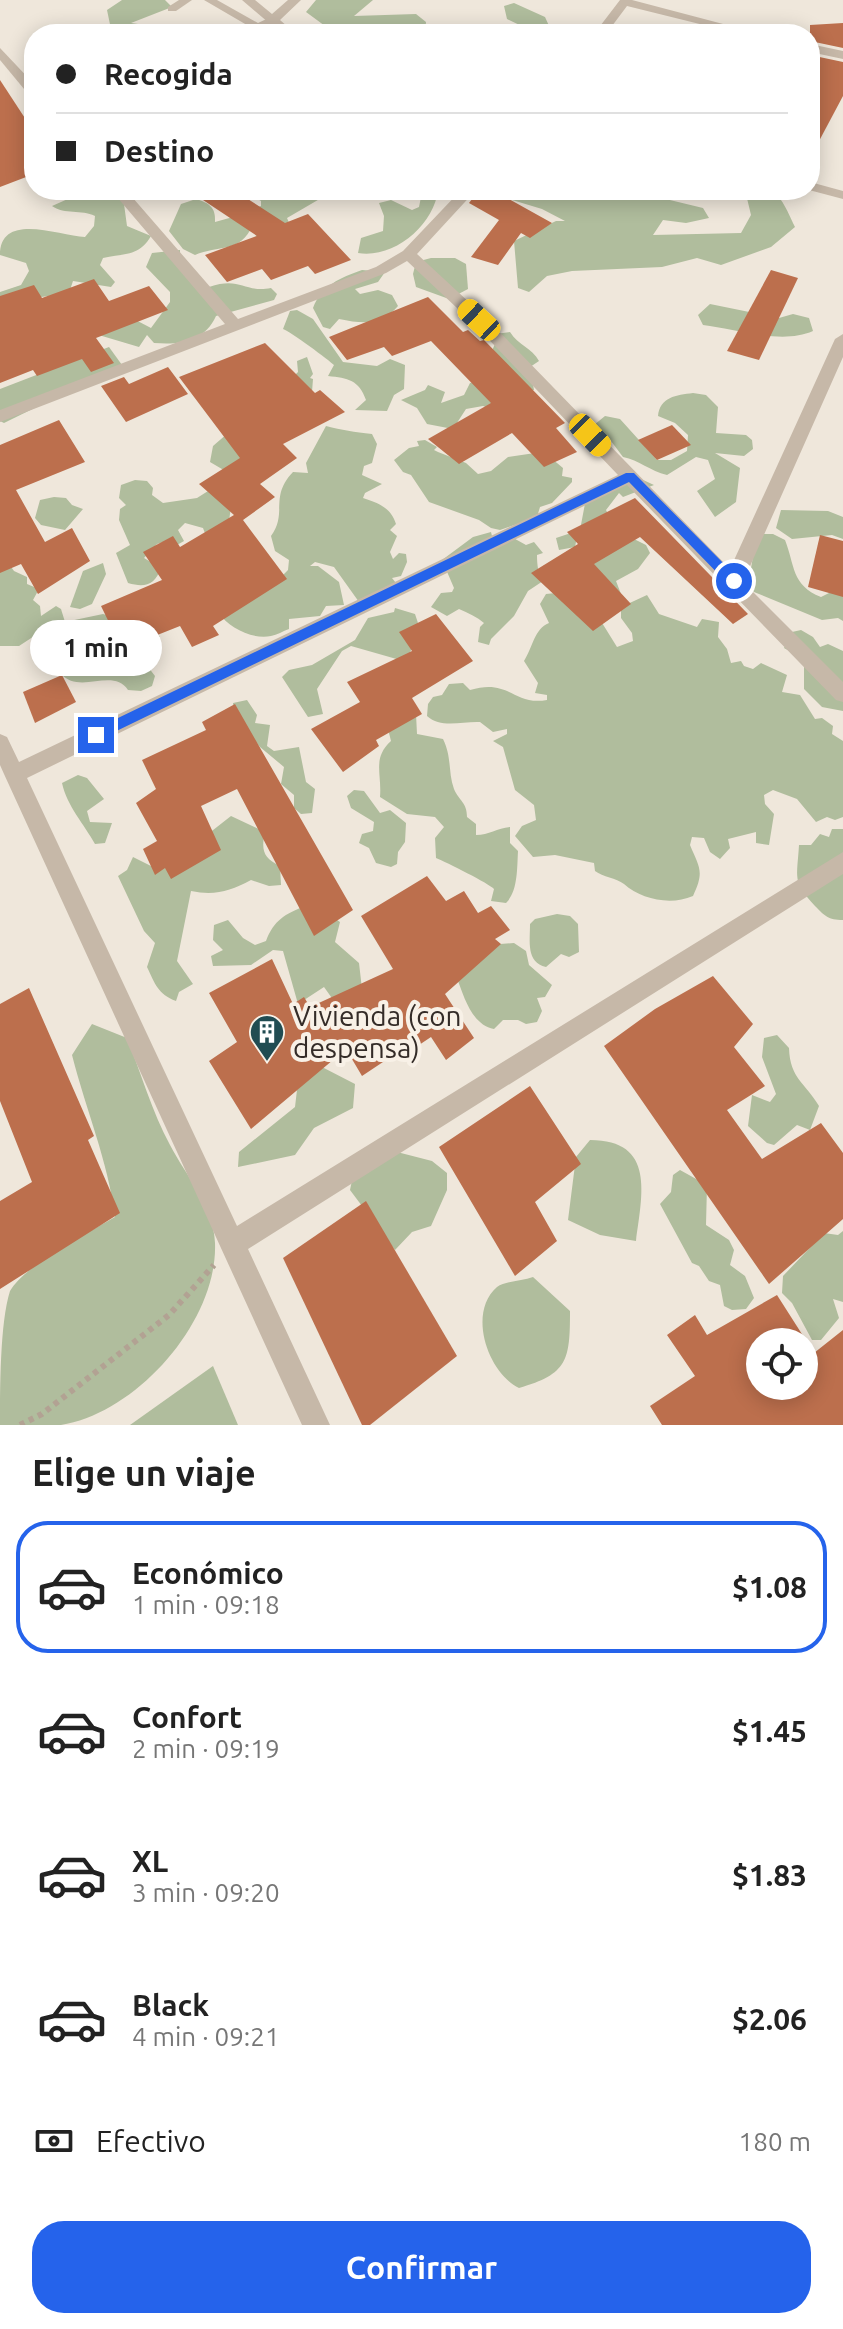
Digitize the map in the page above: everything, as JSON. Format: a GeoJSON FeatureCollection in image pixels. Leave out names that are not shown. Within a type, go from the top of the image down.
{"type":"FeatureCollection","features":[{"type":"Feature","properties":{"kind":"street"},"geometry":{"type":"LineString","coordinates":[[248,0],[279,24]]}},
{"type":"Feature","properties":{"kind":"street"},"geometry":{"type":"LineString","coordinates":[[273,19],[295,0]]}},
{"type":"Feature","properties":{"kind":"street"},"geometry":{"type":"LineString","coordinates":[[608,24],[626,1],[716,24]]}},
{"type":"Feature","properties":{"kind":"street"},"geometry":{"type":"LineString","coordinates":[[820,50],[843,55]]}},
{"type":"Feature","properties":{"kind":"street"},"geometry":{"type":"LineString","coordinates":[[0,52],[24,80]]}},
{"type":"Feature","properties":{"kind":"street"},"geometry":{"type":"LineString","coordinates":[[820,189],[843,195]]}},
{"type":"Feature","properties":{"kind":"street"},"geometry":{"type":"LineString","coordinates":[[127,200],[235,326]]}},
{"type":"Feature","properties":{"kind":"street"},"geometry":{"type":"LineString","coordinates":[[0,416],[381,270],[408,254],[459,200]]}},
{"type":"Feature","properties":{"kind":"street"},"geometry":{"type":"LineString","coordinates":[[408,254],[479,320],[843,694]]}},
{"type":"Feature","properties":{"kind":"street"},"geometry":{"type":"LineString","coordinates":[[734,581],[843,339]]}},
{"type":"Feature","properties":{"kind":"street"},"geometry":{"type":"LineString","coordinates":[[14,774],[630,476]]}},
{"type":"Feature","properties":{"kind":"street"},"geometry":{"type":"LineString","coordinates":[[0,743],[316,1425]]}},
{"type":"Feature","properties":{"kind":"street"},"geometry":{"type":"LineString","coordinates":[[233,1243],[843,862]]}},
{"type":"Feature","properties":{"kind":"lane"},"geometry":{"type":"LineString","coordinates":[[172,9],[187,0]]}},
{"type":"Feature","properties":{"kind":"lane"},"geometry":{"type":"LineString","coordinates":[[209,0],[252,24]]}},
{"type":"Feature","properties":{"kind":"lane"},"geometry":{"type":"LineString","coordinates":[[267,24],[273,19]]}},
{"type":"Feature","properties":{"kind":"path"},"geometry":{"type":"LineString","coordinates":[[20,1425],[42,1414],[169,1315],[233,1243]]}},
{"type":"Feature","properties":{"kind":"green space"},"geometry":{"type":"Polygon","coordinates":[[[122,0],[165,0],[172,7],[131,23],[138,24],[110,24],[107,10],[122,0]]]}},
{"type":"Feature","properties":{"kind":"green space"},"geometry":{"type":"Polygon","coordinates":[[[316,0],[373,0],[354,16],[416,14],[426,24],[322,24],[306,12],[316,0]]]}},
{"type":"Feature","properties":{"kind":"green space"},"geometry":{"type":"Polygon","coordinates":[[[514,3],[545,17],[548,24],[518,24],[507,19],[504,6],[514,3]]]}},
{"type":"Feature","properties":{"kind":"green space"},"geometry":{"type":"Polygon","coordinates":[[[66,200],[121,200],[127,226],[151,236],[136,251],[103,258],[100,265],[115,282],[111,287],[73,281],[69,293],[0,303],[0,292],[21,285],[29,271],[26,263],[0,255],[3,242],[10,233],[33,229],[85,237],[94,226],[95,216],[52,206],[66,200]]]}},
{"type":"Feature","properties":{"kind":"green space"},"geometry":{"type":"Polygon","coordinates":[[[199,200],[211,206],[215,222],[233,217],[252,226],[242,241],[195,255],[183,249],[169,231],[181,204],[199,200]]]}},
{"type":"Feature","properties":{"kind":"green space"},"geometry":{"type":"Polygon","coordinates":[[[318,200],[287,218],[290,225],[255,238],[258,230],[247,211],[261,206],[261,201],[318,200]]]}},
{"type":"Feature","properties":{"kind":"green space"},"geometry":{"type":"Polygon","coordinates":[[[391,200],[412,210],[419,207],[420,200],[436,200],[429,215],[410,237],[385,251],[358,253],[361,238],[383,231],[384,216],[379,203],[391,200]]]}},
{"type":"Feature","properties":{"kind":"green space"},"geometry":{"type":"Polygon","coordinates":[[[512,200],[670,200],[703,208],[709,218],[686,223],[663,220],[653,235],[741,233],[751,215],[747,200],[780,200],[795,227],[771,247],[721,265],[697,258],[662,267],[572,271],[547,276],[529,292],[518,288],[514,241],[556,221],[565,221],[542,209],[512,200]]]}},
{"type":"Feature","properties":{"kind":"green space"},"geometry":{"type":"Polygon","coordinates":[[[180,250],[180,261],[209,287],[228,283],[271,288],[277,294],[274,300],[216,316],[205,331],[182,342],[154,343],[147,335],[139,347],[92,333],[128,316],[151,328],[170,302],[170,292],[146,267],[152,253],[180,250]]]}},
{"type":"Feature","properties":{"kind":"green space"},"geometry":{"type":"Polygon","coordinates":[[[431,258],[455,258],[466,264],[468,289],[449,299],[416,287],[413,274],[416,262],[431,258]]]}},
{"type":"Feature","properties":{"kind":"green space"},"geometry":{"type":"Polygon","coordinates":[[[362,270],[385,272],[378,282],[355,289],[360,294],[378,290],[392,295],[398,306],[392,313],[372,322],[339,319],[330,329],[323,327],[313,308],[321,293],[333,283],[362,270]]]}},
{"type":"Feature","properties":{"kind":"green space"},"geometry":{"type":"Polygon","coordinates":[[[710,304],[779,318],[793,314],[809,318],[813,331],[787,337],[703,325],[698,315],[710,304]]]}},
{"type":"Feature","properties":{"kind":"green space"},"geometry":{"type":"Polygon","coordinates":[[[297,310],[313,319],[343,362],[377,366],[390,359],[405,365],[404,389],[394,395],[387,411],[355,410],[366,400],[360,388],[347,379],[328,376],[334,365],[283,329],[290,311],[297,310]]]}},
{"type":"Feature","properties":{"kind":"green space"},"geometry":{"type":"Polygon","coordinates":[[[510,332],[539,361],[530,367],[534,390],[524,391],[495,410],[483,406],[466,409],[453,429],[427,424],[417,408],[401,400],[425,390],[428,385],[445,392],[441,403],[464,395],[470,383],[478,381],[495,344],[488,339],[489,335],[510,332]]]}},
{"type":"Feature","properties":{"kind":"green space"},"geometry":{"type":"Polygon","coordinates":[[[109,347],[122,365],[4,423],[0,421],[0,389],[109,347]]]}},
{"type":"Feature","properties":{"kind":"green space"},"geometry":{"type":"Polygon","coordinates":[[[307,357],[313,374],[310,378],[313,379],[312,392],[227,472],[210,462],[213,446],[294,376],[298,372],[297,361],[307,357]]]}},
{"type":"Feature","properties":{"kind":"green space"},"geometry":{"type":"Polygon","coordinates":[[[693,393],[706,395],[718,407],[716,433],[746,435],[752,440],[753,449],[744,456],[715,453],[740,468],[736,502],[715,517],[697,491],[715,479],[708,460],[696,457],[667,475],[623,457],[608,437],[594,431],[594,425],[605,416],[620,419],[657,460],[671,460],[687,451],[688,435],[675,423],[658,416],[659,410],[670,398],[693,393]]]}},
{"type":"Feature","properties":{"kind":"green space"},"geometry":{"type":"Polygon","coordinates":[[[326,426],[372,434],[377,444],[372,463],[364,466],[362,475],[382,484],[365,493],[363,498],[379,504],[391,514],[396,524],[390,530],[397,536],[390,552],[393,559],[399,553],[406,554],[407,562],[401,576],[392,578],[396,583],[359,602],[334,567],[315,562],[310,566],[318,566],[339,582],[344,605],[326,606],[320,616],[289,619],[289,629],[273,635],[249,634],[234,627],[219,613],[277,581],[288,570],[289,560],[275,551],[271,536],[278,520],[282,489],[293,472],[308,473],[306,463],[326,426]]]}},
{"type":"Feature","properties":{"kind":"green space"},"geometry":{"type":"Polygon","coordinates":[[[425,440],[437,447],[434,450],[466,463],[478,474],[491,471],[508,457],[535,453],[551,458],[563,468],[562,476],[572,478],[572,482],[552,503],[540,507],[537,517],[500,530],[491,528],[479,520],[429,502],[411,475],[403,472],[394,460],[409,448],[419,446],[417,441],[425,440]]]}},
{"type":"Feature","properties":{"kind":"green space"},"geometry":{"type":"Polygon","coordinates":[[[641,479],[654,485],[623,497],[619,493],[606,510],[609,516],[586,539],[576,542],[575,547],[559,550],[556,538],[580,530],[587,493],[641,479]]]}},
{"type":"Feature","properties":{"kind":"green space"},"geometry":{"type":"Polygon","coordinates":[[[135,480],[147,481],[153,488],[152,495],[163,503],[197,498],[216,486],[232,500],[229,521],[206,536],[203,528],[185,523],[178,530],[184,541],[177,545],[169,540],[157,544],[144,558],[161,568],[152,582],[144,585],[128,583],[116,553],[130,545],[119,520],[120,509],[126,505],[119,498],[121,485],[135,480]]]}},
{"type":"Feature","properties":{"kind":"green space"},"geometry":{"type":"Polygon","coordinates":[[[66,498],[72,505],[83,509],[65,530],[41,525],[35,518],[40,500],[66,498]]]}},
{"type":"Feature","properties":{"kind":"green space"},"geometry":{"type":"Polygon","coordinates":[[[781,510],[828,511],[843,517],[843,539],[832,535],[792,539],[776,528],[781,510]]]}},
{"type":"Feature","properties":{"kind":"green space"},"geometry":{"type":"Polygon","coordinates":[[[491,532],[492,536],[508,535],[526,545],[534,542],[543,553],[537,555],[543,581],[528,591],[514,616],[491,639],[489,645],[478,642],[480,627],[484,623],[478,619],[459,609],[447,616],[431,607],[441,593],[452,592],[454,588],[442,560],[473,537],[491,532]]]}},
{"type":"Feature","properties":{"kind":"green space"},"geometry":{"type":"Polygon","coordinates":[[[757,534],[773,534],[785,540],[804,587],[821,597],[835,590],[843,596],[843,621],[838,618],[822,620],[754,592],[748,585],[757,534]]]}},
{"type":"Feature","properties":{"kind":"green space"},"geometry":{"type":"Polygon","coordinates":[[[634,539],[646,545],[650,553],[638,569],[616,581],[621,594],[592,563],[634,539]]]}},
{"type":"Feature","properties":{"kind":"green space"},"geometry":{"type":"Polygon","coordinates":[[[103,563],[106,574],[92,604],[80,609],[70,607],[83,571],[103,563]]]}},
{"type":"Feature","properties":{"kind":"green space"},"geometry":{"type":"Polygon","coordinates":[[[9,564],[14,571],[27,577],[27,584],[39,589],[33,600],[40,606],[41,616],[56,606],[61,609],[65,622],[103,614],[117,618],[131,646],[144,636],[160,636],[145,663],[155,676],[152,686],[141,691],[128,690],[114,681],[69,680],[59,671],[49,649],[55,631],[45,629],[19,646],[0,646],[0,567],[9,564]]]}},
{"type":"Feature","properties":{"kind":"green space"},"geometry":{"type":"Polygon","coordinates":[[[556,593],[599,618],[617,647],[633,641],[632,633],[621,618],[621,607],[647,595],[659,614],[697,627],[702,619],[719,622],[718,637],[727,649],[731,663],[741,661],[744,666],[753,669],[761,663],[787,675],[782,692],[800,695],[815,719],[822,718],[833,726],[832,734],[843,741],[843,817],[835,820],[827,817],[816,822],[797,799],[773,790],[764,795],[765,804],[774,814],[769,845],[756,843],[756,832],[728,839],[730,848],[720,859],[710,852],[704,838],[692,837],[690,845],[698,864],[699,881],[693,896],[684,899],[666,901],[639,894],[595,871],[594,863],[555,855],[533,857],[515,836],[522,826],[536,820],[534,805],[515,790],[503,747],[493,741],[507,734],[507,729],[493,732],[480,722],[439,722],[427,716],[428,704],[433,697],[442,695],[449,684],[463,683],[470,690],[494,687],[526,699],[547,700],[547,695],[535,693],[538,683],[524,661],[537,634],[549,623],[540,604],[546,594],[556,593]]]}},
{"type":"Feature","properties":{"kind":"green space"},"geometry":{"type":"Polygon","coordinates":[[[395,608],[415,614],[419,626],[407,662],[351,646],[342,651],[317,689],[323,714],[308,717],[282,677],[289,670],[312,665],[355,640],[368,618],[394,612],[395,608]]]}},
{"type":"Feature","properties":{"kind":"green space"},"geometry":{"type":"Polygon","coordinates":[[[801,630],[813,637],[820,647],[828,644],[843,651],[843,711],[822,707],[804,689],[804,659],[784,648],[792,632],[801,630]]]}},
{"type":"Feature","properties":{"kind":"green space"},"geometry":{"type":"Polygon","coordinates":[[[247,700],[257,715],[255,723],[270,725],[267,746],[274,751],[299,747],[306,782],[315,789],[312,813],[301,814],[294,808],[294,795],[281,784],[284,767],[260,747],[234,714],[233,703],[247,700]]]}},
{"type":"Feature","properties":{"kind":"green space"},"geometry":{"type":"Polygon","coordinates":[[[416,714],[417,734],[443,739],[454,789],[467,817],[476,824],[476,835],[510,827],[510,843],[518,851],[515,886],[506,903],[491,901],[494,889],[491,886],[436,858],[435,838],[444,827],[435,817],[407,814],[380,797],[380,760],[391,741],[387,725],[416,714]]]}},
{"type":"Feature","properties":{"kind":"green space"},"geometry":{"type":"Polygon","coordinates":[[[78,775],[87,778],[104,799],[87,811],[90,822],[112,823],[105,843],[95,844],[64,791],[62,783],[78,775]]]}},
{"type":"Feature","properties":{"kind":"green space"},"geometry":{"type":"Polygon","coordinates":[[[354,790],[364,791],[380,813],[390,810],[406,823],[405,842],[398,852],[397,864],[391,867],[376,863],[369,848],[359,843],[362,834],[373,831],[374,822],[351,808],[347,796],[354,790]]]}},
{"type":"Feature","properties":{"kind":"green space"},"geometry":{"type":"Polygon","coordinates":[[[231,816],[265,832],[265,853],[280,866],[281,885],[269,886],[251,880],[222,892],[191,891],[177,961],[193,984],[179,992],[176,1001],[161,992],[147,967],[155,943],[144,931],[118,876],[127,870],[133,857],[151,866],[208,834],[231,816]]]}},
{"type":"Feature","properties":{"kind":"green space"},"geometry":{"type":"Polygon","coordinates":[[[832,829],[843,829],[843,920],[830,918],[821,912],[799,885],[797,873],[799,845],[811,845],[820,834],[829,837],[832,829]]]}},
{"type":"Feature","properties":{"kind":"green space"},"geometry":{"type":"Polygon","coordinates":[[[305,906],[321,909],[340,922],[335,942],[359,963],[362,989],[334,1001],[324,987],[298,1004],[283,951],[273,950],[251,965],[213,966],[211,956],[223,950],[213,940],[214,925],[228,920],[243,938],[255,945],[266,941],[281,919],[305,906]]]}},
{"type":"Feature","properties":{"kind":"green space"},"geometry":{"type":"Polygon","coordinates":[[[557,914],[570,916],[578,924],[579,952],[569,957],[561,954],[546,967],[532,956],[530,924],[535,919],[557,914]]]}},
{"type":"Feature","properties":{"kind":"green space"},"geometry":{"type":"Polygon","coordinates":[[[514,943],[526,951],[529,965],[552,985],[545,997],[537,998],[542,1011],[537,1022],[526,1024],[518,1020],[503,1020],[494,1029],[474,1016],[457,978],[487,945],[514,943]]]}},
{"type":"Feature","properties":{"kind":"green space"},"geometry":{"type":"Polygon","coordinates":[[[92,1024],[127,1038],[164,1132],[210,1216],[215,1243],[212,1273],[203,1303],[188,1332],[168,1359],[144,1383],[118,1402],[90,1417],[61,1425],[0,1425],[2,1338],[10,1291],[43,1260],[115,1217],[102,1156],[72,1055],[92,1024]]]}},
{"type":"Feature","properties":{"kind":"green space"},"geometry":{"type":"Polygon","coordinates":[[[777,1035],[789,1048],[795,1074],[819,1106],[810,1130],[797,1125],[774,1145],[767,1143],[748,1126],[752,1095],[770,1102],[776,1094],[762,1057],[764,1038],[777,1035]]]}},
{"type":"Feature","properties":{"kind":"green space"},"geometry":{"type":"Polygon","coordinates":[[[322,1067],[355,1084],[353,1108],[314,1128],[295,1155],[238,1167],[239,1152],[295,1107],[297,1090],[322,1067]]]}},
{"type":"Feature","properties":{"kind":"green space"},"geometry":{"type":"Polygon","coordinates":[[[590,1140],[611,1142],[626,1149],[635,1160],[641,1189],[636,1241],[600,1235],[568,1220],[576,1157],[590,1140]]]}},
{"type":"Feature","properties":{"kind":"green space"},"geometry":{"type":"Polygon","coordinates":[[[397,1152],[432,1161],[447,1173],[447,1190],[431,1226],[412,1232],[395,1250],[350,1190],[354,1171],[397,1152]]]}},
{"type":"Feature","properties":{"kind":"green space"},"geometry":{"type":"Polygon","coordinates":[[[680,1170],[707,1185],[706,1225],[729,1240],[734,1250],[730,1265],[745,1276],[754,1298],[746,1309],[732,1310],[724,1306],[720,1285],[709,1281],[699,1266],[692,1263],[660,1204],[671,1192],[673,1175],[680,1170]]]}},
{"type":"Feature","properties":{"kind":"green space"},"geometry":{"type":"Polygon","coordinates":[[[843,1231],[843,1302],[833,1299],[839,1318],[818,1340],[818,1328],[806,1328],[792,1303],[782,1293],[783,1276],[824,1233],[838,1235],[843,1231]]]}},
{"type":"Feature","properties":{"kind":"green space"},"geometry":{"type":"Polygon","coordinates":[[[533,1277],[570,1311],[569,1342],[563,1363],[557,1370],[548,1377],[519,1388],[498,1370],[491,1356],[485,1342],[483,1312],[488,1298],[497,1287],[533,1277]]]}},
{"type":"Feature","properties":{"kind":"green space"},"geometry":{"type":"Polygon","coordinates":[[[213,1366],[238,1425],[130,1425],[213,1366]]]}},
{"type":"Feature","properties":{"kind":"building"},"geometry":{"type":"Polygon","coordinates":[[[843,23],[843,48],[820,43],[820,24],[843,23]]]}},
{"type":"Feature","properties":{"kind":"building"},"geometry":{"type":"Polygon","coordinates":[[[820,57],[843,62],[843,96],[820,139],[820,57]]]}},
{"type":"Feature","properties":{"kind":"building"},"geometry":{"type":"Polygon","coordinates":[[[0,80],[24,117],[24,178],[0,187],[0,80]]]}},
{"type":"Feature","properties":{"kind":"building"},"geometry":{"type":"Polygon","coordinates":[[[203,200],[249,200],[285,223],[308,214],[351,260],[315,274],[308,266],[271,280],[262,269],[227,282],[205,255],[257,236],[203,200]]]}},
{"type":"Feature","properties":{"kind":"building"},"geometry":{"type":"Polygon","coordinates":[[[471,200],[511,200],[552,223],[530,238],[521,233],[498,265],[471,257],[499,220],[469,203],[471,200]]]}},
{"type":"Feature","properties":{"kind":"building"},"geometry":{"type":"Polygon","coordinates":[[[771,270],[798,278],[759,360],[727,351],[771,270]]]}},
{"type":"Feature","properties":{"kind":"building"},"geometry":{"type":"Polygon","coordinates":[[[94,279],[109,301],[149,286],[168,310],[96,338],[114,363],[91,372],[82,359],[37,376],[33,370],[0,383],[0,296],[34,285],[42,298],[94,279]]]}},
{"type":"Feature","properties":{"kind":"building"},"geometry":{"type":"Polygon","coordinates":[[[428,297],[463,332],[468,330],[480,341],[484,340],[565,423],[556,428],[577,452],[544,467],[512,433],[459,464],[428,439],[491,403],[431,341],[392,356],[384,347],[347,360],[329,337],[428,297]]]}},
{"type":"Feature","properties":{"kind":"building"},"geometry":{"type":"Polygon","coordinates":[[[265,343],[315,393],[320,390],[345,412],[283,444],[297,458],[260,484],[275,497],[243,520],[287,579],[213,626],[219,635],[192,647],[180,626],[122,649],[101,606],[162,580],[143,552],[173,536],[180,547],[234,515],[199,484],[240,458],[179,377],[265,343]]]}},
{"type":"Feature","properties":{"kind":"building"},"geometry":{"type":"Polygon","coordinates":[[[168,367],[188,394],[126,422],[101,386],[124,377],[129,384],[168,367]]]}},
{"type":"Feature","properties":{"kind":"building"},"geometry":{"type":"Polygon","coordinates":[[[59,420],[85,462],[16,490],[45,542],[72,528],[90,561],[38,594],[21,564],[0,573],[0,445],[59,420]]]}},
{"type":"Feature","properties":{"kind":"building"},"geometry":{"type":"Polygon","coordinates":[[[672,425],[691,445],[657,460],[638,440],[672,425]]]}},
{"type":"Feature","properties":{"kind":"building"},"geometry":{"type":"Polygon","coordinates":[[[635,498],[748,614],[733,624],[640,537],[594,564],[631,604],[593,631],[531,573],[578,544],[567,532],[635,498]]]}},
{"type":"Feature","properties":{"kind":"building"},"geometry":{"type":"Polygon","coordinates":[[[820,535],[843,541],[843,597],[808,587],[820,535]]]}},
{"type":"Feature","properties":{"kind":"building"},"geometry":{"type":"Polygon","coordinates":[[[436,614],[473,661],[412,698],[422,714],[376,740],[379,746],[343,772],[311,729],[360,702],[347,682],[412,651],[399,632],[436,614]]]}},
{"type":"Feature","properties":{"kind":"building"},"geometry":{"type":"Polygon","coordinates":[[[62,675],[76,702],[35,723],[23,692],[62,675]]]}},
{"type":"Feature","properties":{"kind":"building"},"geometry":{"type":"Polygon","coordinates":[[[235,704],[353,910],[314,936],[237,789],[201,806],[221,850],[171,879],[165,868],[155,875],[143,849],[157,841],[136,803],[156,789],[142,760],[206,730],[202,722],[235,704]]]}},
{"type":"Feature","properties":{"kind":"building"},"geometry":{"type":"Polygon","coordinates":[[[427,876],[446,901],[464,891],[478,913],[491,906],[510,930],[495,939],[501,944],[445,994],[474,1038],[446,1060],[431,1037],[410,1051],[407,1046],[362,1076],[346,1049],[251,1129],[209,1061],[237,1042],[209,993],[272,959],[293,1004],[304,997],[310,1007],[393,969],[361,916],[427,876]]]}},
{"type":"Feature","properties":{"kind":"building"},"geometry":{"type":"Polygon","coordinates":[[[713,976],[753,1024],[734,1047],[765,1086],[727,1110],[762,1159],[821,1123],[843,1153],[843,1219],[769,1284],[604,1046],[655,1009],[713,976]]]}},
{"type":"Feature","properties":{"kind":"building"},"geometry":{"type":"Polygon","coordinates":[[[29,988],[94,1136],[88,1140],[120,1213],[0,1289],[0,1201],[32,1182],[0,1101],[0,1004],[29,988]]]}},
{"type":"Feature","properties":{"kind":"building"},"geometry":{"type":"Polygon","coordinates":[[[530,1086],[581,1164],[535,1202],[557,1241],[515,1276],[439,1147],[530,1086]]]}},
{"type":"Feature","properties":{"kind":"building"},"geometry":{"type":"Polygon","coordinates":[[[366,1201],[457,1356],[370,1425],[362,1425],[283,1258],[366,1201]]]}},
{"type":"Feature","properties":{"kind":"building"},"geometry":{"type":"Polygon","coordinates":[[[777,1295],[798,1328],[746,1328],[746,1400],[818,1400],[818,1350],[843,1330],[843,1425],[662,1425],[650,1406],[695,1376],[667,1335],[695,1315],[707,1335],[777,1295]]]}},
{"type":"Feature","properties":{"kind":"place","name":"Vivienda (con despensa)"},"geometry":{"type":"Point","coordinates":[267,1063]}},
{"type":"Feature","properties":{"kind":"route"},"geometry":{"type":"LineString","coordinates":[[96,735],[630,476],[734,581]]}}]}
